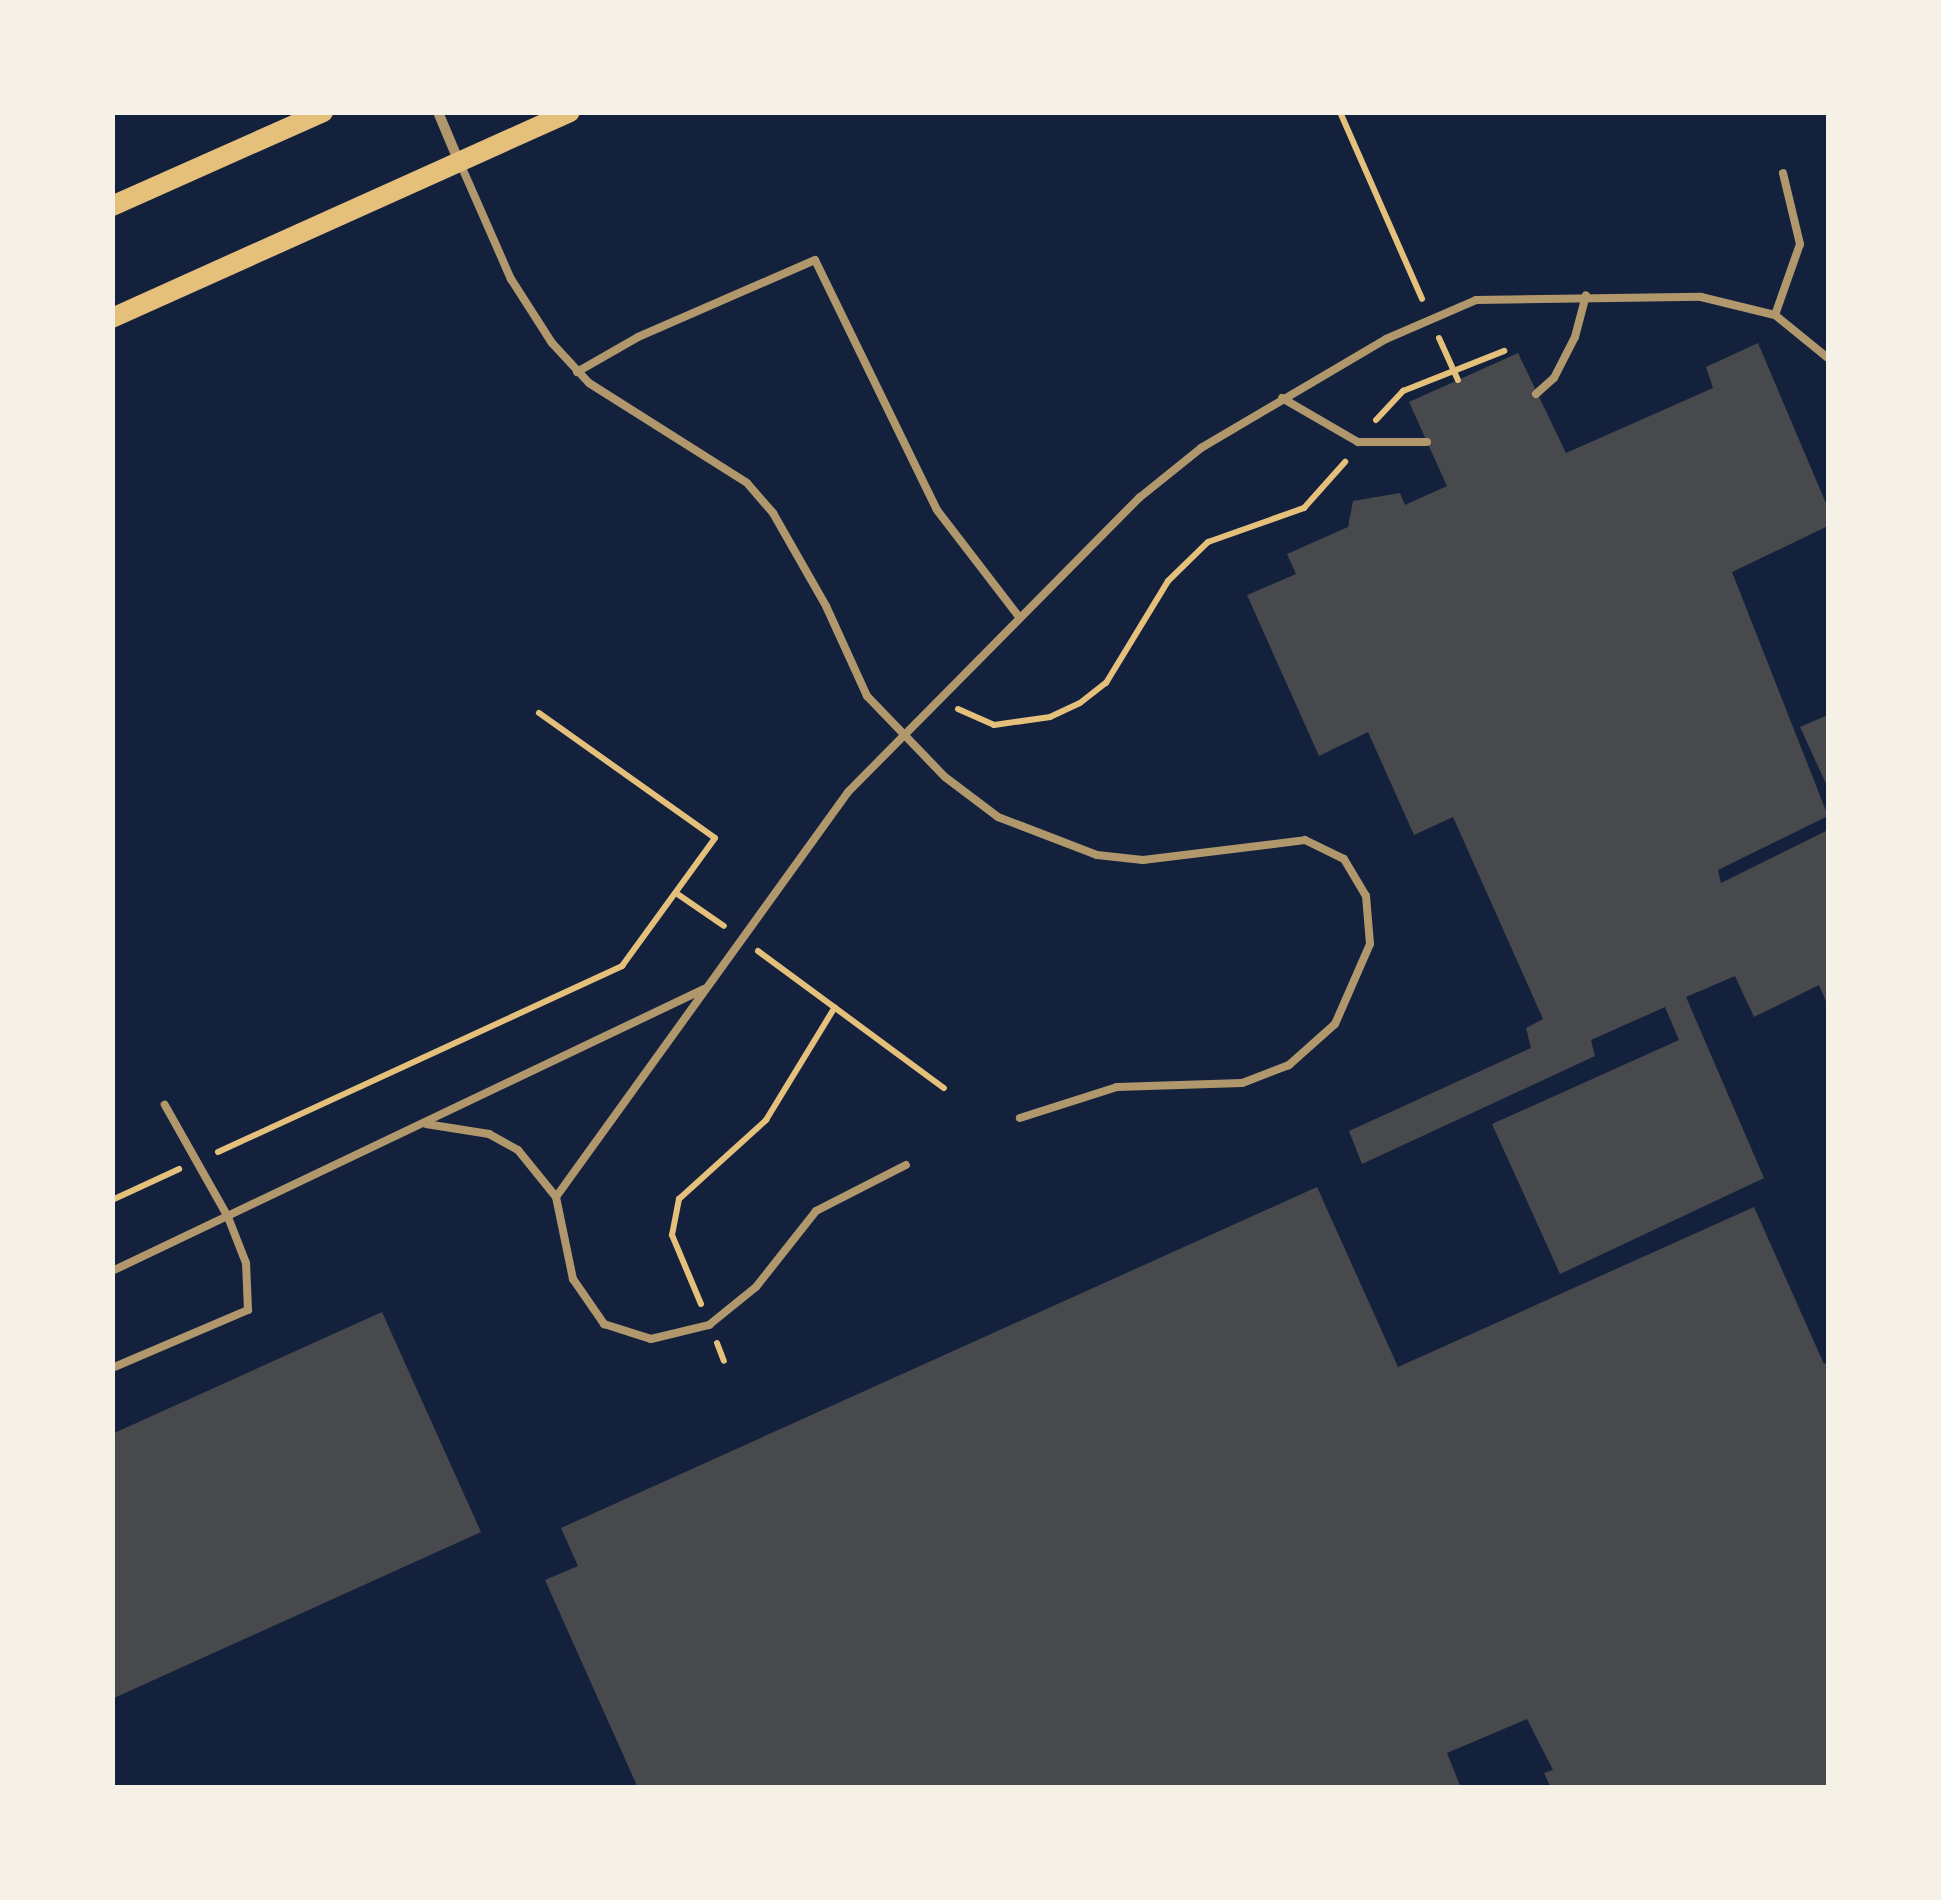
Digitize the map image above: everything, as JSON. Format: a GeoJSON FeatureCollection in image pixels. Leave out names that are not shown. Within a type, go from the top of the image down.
{"type":"FeatureCollection","features":[{"type":"Feature","properties":{"kind":"main road"},"geometry":{"type":"LineString","coordinates":[[112,206],[323,112]]}},
{"type":"Feature","properties":{"kind":"main road"},"geometry":{"type":"LineString","coordinates":[[112,318],[570,112]]}},
{"type":"Feature","properties":{"kind":"street"},"geometry":{"type":"LineString","coordinates":[[438,112],[460,162]]}},
{"type":"Feature","properties":{"kind":"lane"},"geometry":{"type":"LineString","coordinates":[[460,162],[510,280],[577,372],[747,483],[773,513],[826,606],[867,696],[902,739],[998,817],[1097,854],[1142,860],[1305,840],[1344,860],[1366,896],[1370,944],[1335,1024],[1289,1065],[1242,1083],[1117,1087],[1020,1118]]}},
{"type":"Feature","properties":{"kind":"lane"},"geometry":{"type":"LineString","coordinates":[[1775,315],[1800,244],[1783,172]]}},
{"type":"Feature","properties":{"kind":"lane"},"geometry":{"type":"LineString","coordinates":[[577,372],[638,337],[815,260],[938,510],[1020,618]]}},
{"type":"Feature","properties":{"kind":"lane"},"geometry":{"type":"LineString","coordinates":[[1536,394],[1554,378],[1575,338],[1586,295]]}},
{"type":"Feature","properties":{"kind":"lane"},"geometry":{"type":"LineString","coordinates":[[556,1197],[848,792],[1140,498],[1201,448],[1429,316],[1476,300],[1586,295],[1701,297],[1775,315],[1828,358]]}},
{"type":"Feature","properties":{"kind":"lane"},"geometry":{"type":"LineString","coordinates":[[1282,398],[1316,424],[1358,442],[1427,442]]}},
{"type":"Feature","properties":{"kind":"lane"},"geometry":{"type":"LineString","coordinates":[[112,1271],[707,988]]}},
{"type":"Feature","properties":{"kind":"lane"},"geometry":{"type":"LineString","coordinates":[[112,1368],[248,1310],[246,1263],[228,1217],[165,1105]]}},
{"type":"Feature","properties":{"kind":"lane"},"geometry":{"type":"LineString","coordinates":[[426,1124],[489,1134],[518,1150],[556,1197],[572,1278],[604,1324],[651,1339],[709,1324],[756,1288],[816,1212],[906,1166]]}},
{"type":"Feature","properties":{"kind":"path"},"geometry":{"type":"LineString","coordinates":[[1340,112],[1458,380]]}},
{"type":"Feature","properties":{"kind":"path"},"geometry":{"type":"LineString","coordinates":[[945,696],[965,715],[994,724],[1050,717],[1080,703],[1106,684],[1168,582],[1208,542],[1304,508],[1325,490],[1358,442],[1403,391],[1452,366],[1504,350]]}},
{"type":"Feature","properties":{"kind":"path"},"geometry":{"type":"LineString","coordinates":[[112,1200],[622,966],[715,838],[540,713]]}},
{"type":"Feature","properties":{"kind":"path"},"geometry":{"type":"LineString","coordinates":[[676,892],[944,1088]]}},
{"type":"Feature","properties":{"kind":"path"},"geometry":{"type":"LineString","coordinates":[[724,1361],[677,1254],[672,1215],[687,1186],[766,1120],[836,1007]]}},
{"type":"Feature","properties":{"kind":"building"},"geometry":{"type":"Polygon","coordinates":[[[1758,343],[1828,508],[1828,526],[1732,572],[1828,816],[1718,870],[1721,883],[1828,830],[1828,1006],[1819,985],[1754,1017],[1735,976],[1686,997],[1764,1178],[1560,1274],[1492,1124],[1679,1040],[1665,1007],[1591,1040],[1595,1056],[1362,1164],[1349,1131],[1531,1048],[1526,1028],[1543,1019],[1453,817],[1414,835],[1368,732],[1319,756],[1247,595],[1296,574],[1287,554],[1348,527],[1353,501],[1400,493],[1405,505],[1447,486],[1409,402],[1518,353],[1566,453],[1713,388],[1706,367],[1758,343]]]}},
{"type":"Feature","properties":{"kind":"building"},"geometry":{"type":"Polygon","coordinates":[[[1828,715],[1828,788],[1800,727],[1828,715]]]}},
{"type":"Feature","properties":{"kind":"building"},"geometry":{"type":"Polygon","coordinates":[[[1317,1187],[1398,1367],[1754,1207],[1824,1364],[1828,1362],[1828,1788],[1551,1788],[1544,1773],[1553,1770],[1527,1719],[1447,1753],[1461,1788],[638,1788],[545,1580],[578,1566],[561,1528],[1317,1187]]]}},
{"type":"Feature","properties":{"kind":"building"},"geometry":{"type":"Polygon","coordinates":[[[382,1312],[481,1532],[114,1698],[112,1434],[382,1312]]]}}]}
